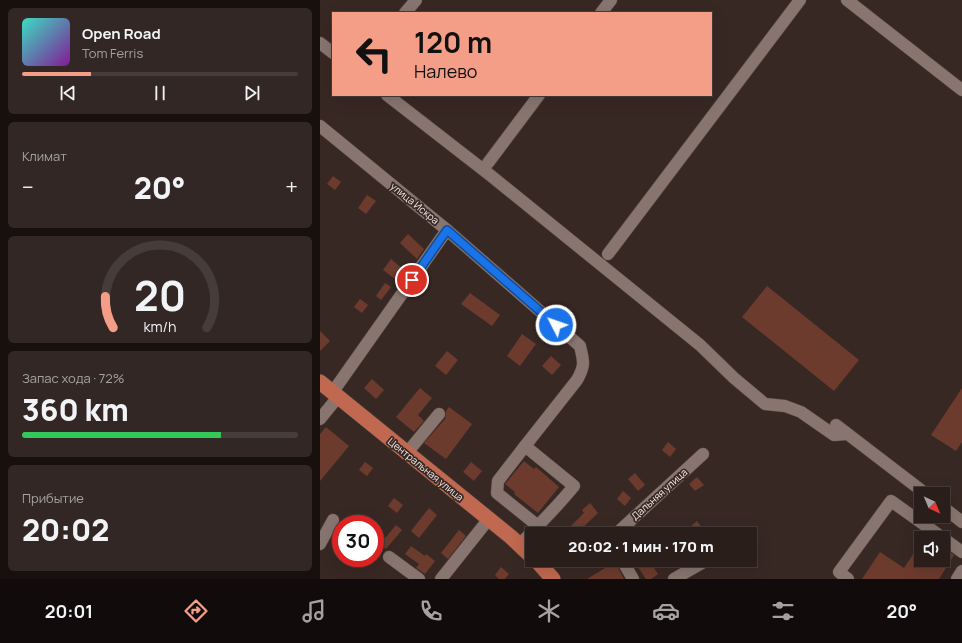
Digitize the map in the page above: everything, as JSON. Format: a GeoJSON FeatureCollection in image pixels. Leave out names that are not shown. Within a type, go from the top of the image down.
{"type":"FeatureCollection","features":[{"type":"Feature","properties":{"kind":"main road","name":"Центральная улица"},"geometry":{"type":"LineString","coordinates":[[320,382],[525,551]]}},
{"type":"Feature","properties":{"kind":"main road"},"geometry":{"type":"LineString","coordinates":[[542,567],[553,579]]}},
{"type":"Feature","properties":{"kind":"street"},"geometry":{"type":"LineString","coordinates":[[406,12],[416,0]]}},
{"type":"Feature","properties":{"kind":"street"},"geometry":{"type":"LineString","coordinates":[[602,12],[611,0]]}},
{"type":"Feature","properties":{"kind":"street"},"geometry":{"type":"LineString","coordinates":[[608,254],[800,0]]}},
{"type":"Feature","properties":{"kind":"street"},"geometry":{"type":"LineString","coordinates":[[847,0],[962,90]]}},
{"type":"Feature","properties":{"kind":"street"},"geometry":{"type":"LineString","coordinates":[[320,43],[332,52]]}},
{"type":"Feature","properties":{"kind":"street"},"geometry":{"type":"LineString","coordinates":[[388,96],[490,175],[700,345],[734,378],[765,404],[785,406],[801,412],[834,435],[847,434]]}},
{"type":"Feature","properties":{"kind":"street"},"geometry":{"type":"LineString","coordinates":[[488,163],[538,96]]}},
{"type":"Feature","properties":{"kind":"street","name":"улица Искра"},"geometry":{"type":"LineString","coordinates":[[320,126],[447,230],[580,346],[584,360],[584,369],[525,446]]}},
{"type":"Feature","properties":{"kind":"street"},"geometry":{"type":"LineString","coordinates":[[320,419],[447,230]]}},
{"type":"Feature","properties":{"kind":"street"},"geometry":{"type":"LineString","coordinates":[[406,454],[439,414]]}},
{"type":"Feature","properties":{"kind":"street"},"geometry":{"type":"LineString","coordinates":[[836,425],[917,487]]}},
{"type":"Feature","properties":{"kind":"street"},"geometry":{"type":"LineString","coordinates":[[519,545],[538,526],[561,502],[574,486],[525,446],[498,481],[497,493],[538,526]]}},
{"type":"Feature","properties":{"kind":"street","name":"Дальняя улица"},"geometry":{"type":"LineString","coordinates":[[624,527],[703,454]]}},
{"type":"Feature","properties":{"kind":"street"},"geometry":{"type":"LineString","coordinates":[[848,579],[839,572],[891,501],[933,531]]}},
{"type":"Feature","properties":{"kind":"street"},"geometry":{"type":"LineString","coordinates":[[950,513],[962,522]]}},
{"type":"Feature","properties":{"kind":"street"},"geometry":{"type":"LineString","coordinates":[[441,579],[488,520]]}},
{"type":"Feature","properties":{"kind":"street"},"geometry":{"type":"LineString","coordinates":[[320,544],[332,522]]}},
{"type":"Feature","properties":{"kind":"street"},"geometry":{"type":"LineString","coordinates":[[950,543],[962,552]]}},
{"type":"Feature","properties":{"kind":"street"},"geometry":{"type":"LineString","coordinates":[[389,557],[419,579]]}},
{"type":"Feature","properties":{"kind":"street"},"geometry":{"type":"LineString","coordinates":[[626,567],[633,579]]}},
{"type":"Feature","properties":{"kind":"street"},"geometry":{"type":"LineString","coordinates":[[674,579],[695,567]]}},
{"type":"Feature","properties":{"kind":"street"},"geometry":{"type":"LineString","coordinates":[[957,579],[962,571]]}},
{"type":"Feature","properties":{"kind":"building"},"geometry":{"type":"Polygon","coordinates":[[[333,176],[341,182],[335,190],[327,184],[333,176]]]}},
{"type":"Feature","properties":{"kind":"building"},"geometry":{"type":"Polygon","coordinates":[[[367,195],[376,201],[366,214],[358,208],[367,195]]]}},
{"type":"Feature","properties":{"kind":"building"},"geometry":{"type":"Polygon","coordinates":[[[408,234],[424,249],[417,259],[400,243],[408,234]]]}},
{"type":"Feature","properties":{"kind":"building"},"geometry":{"type":"Polygon","coordinates":[[[391,259],[403,269],[395,279],[383,270],[391,259]]]}},
{"type":"Feature","properties":{"kind":"building"},"geometry":{"type":"Polygon","coordinates":[[[385,283],[391,287],[381,300],[376,296],[385,283]]]}},
{"type":"Feature","properties":{"kind":"building"},"geometry":{"type":"Polygon","coordinates":[[[767,286],[859,360],[834,391],[742,317],[767,286]]]}},
{"type":"Feature","properties":{"kind":"building"},"geometry":{"type":"Polygon","coordinates":[[[470,293],[500,315],[492,326],[461,304],[470,293]]]}},
{"type":"Feature","properties":{"kind":"building"},"geometry":{"type":"Polygon","coordinates":[[[360,299],[368,305],[362,313],[354,307],[360,299]]]}},
{"type":"Feature","properties":{"kind":"building"},"geometry":{"type":"Polygon","coordinates":[[[320,331],[330,341],[320,351],[320,331]]]}},
{"type":"Feature","properties":{"kind":"building"},"geometry":{"type":"Polygon","coordinates":[[[522,334],[536,344],[520,366],[507,356],[522,334]]]}},
{"type":"Feature","properties":{"kind":"building"},"geometry":{"type":"Polygon","coordinates":[[[447,351],[458,360],[446,375],[435,366],[447,351]]]}},
{"type":"Feature","properties":{"kind":"building"},"geometry":{"type":"Polygon","coordinates":[[[551,356],[561,365],[552,375],[542,366],[551,356]]]}},
{"type":"Feature","properties":{"kind":"building"},"geometry":{"type":"Polygon","coordinates":[[[372,379],[384,390],[376,399],[364,388],[372,379]]]}},
{"type":"Feature","properties":{"kind":"building"},"geometry":{"type":"Polygon","coordinates":[[[420,388],[432,398],[418,415],[424,421],[414,432],[396,417],[420,388]]]}},
{"type":"Feature","properties":{"kind":"building"},"geometry":{"type":"Polygon","coordinates":[[[962,388],[962,442],[956,451],[931,435],[962,388]]]}},
{"type":"Feature","properties":{"kind":"building"},"geometry":{"type":"Polygon","coordinates":[[[449,407],[472,424],[446,459],[424,443],[445,419],[446,411],[449,407]]]}},
{"type":"Feature","properties":{"kind":"building"},"geometry":{"type":"Polygon","coordinates":[[[326,427],[349,446],[320,481],[320,434],[326,427]]]}},
{"type":"Feature","properties":{"kind":"building"},"geometry":{"type":"Polygon","coordinates":[[[668,442],[676,449],[670,457],[662,450],[668,442]]]}},
{"type":"Feature","properties":{"kind":"building"},"geometry":{"type":"Polygon","coordinates":[[[524,461],[534,469],[536,467],[559,487],[538,513],[514,494],[515,492],[505,484],[524,461]]]}},
{"type":"Feature","properties":{"kind":"building"},"geometry":{"type":"Polygon","coordinates":[[[365,462],[373,468],[367,476],[359,470],[365,462]]]}},
{"type":"Feature","properties":{"kind":"building"},"geometry":{"type":"Polygon","coordinates":[[[471,462],[482,471],[474,481],[463,472],[471,462]]]}},
{"type":"Feature","properties":{"kind":"building"},"geometry":{"type":"Polygon","coordinates":[[[635,473],[645,485],[638,491],[628,479],[635,473]]]}},
{"type":"Feature","properties":{"kind":"building"},"geometry":{"type":"Polygon","coordinates":[[[697,477],[704,485],[695,491],[689,484],[697,477]]]}},
{"type":"Feature","properties":{"kind":"building"},"geometry":{"type":"Polygon","coordinates":[[[623,491],[631,498],[625,506],[617,499],[623,491]]]}},
{"type":"Feature","properties":{"kind":"building"},"geometry":{"type":"Polygon","coordinates":[[[394,498],[403,505],[397,513],[388,506],[394,498]]]}},
{"type":"Feature","properties":{"kind":"building"},"geometry":{"type":"Polygon","coordinates":[[[590,503],[598,513],[583,527],[570,527],[584,513],[582,510],[590,503]]]}},
{"type":"Feature","properties":{"kind":"building"},"geometry":{"type":"Polygon","coordinates":[[[429,508],[437,515],[419,538],[411,531],[429,508]]]}},
{"type":"Feature","properties":{"kind":"building"},"geometry":{"type":"Polygon","coordinates":[[[697,521],[702,527],[690,527],[697,521]]]}},
{"type":"Feature","properties":{"kind":"building"},"geometry":{"type":"Polygon","coordinates":[[[396,525],[402,530],[386,549],[384,547],[384,539],[396,525]]]}},
{"type":"Feature","properties":{"kind":"building"},"geometry":{"type":"Polygon","coordinates":[[[459,530],[466,536],[448,559],[441,553],[459,530]]]}},
{"type":"Feature","properties":{"kind":"building"},"geometry":{"type":"Polygon","coordinates":[[[411,546],[435,561],[425,574],[416,568],[419,564],[405,554],[411,546]]]}},
{"type":"Feature","properties":{"kind":"building"},"geometry":{"type":"Polygon","coordinates":[[[880,552],[904,568],[914,553],[914,567],[946,567],[939,579],[862,579],[880,552]]]}},
{"type":"Feature","properties":{"kind":"building"},"geometry":{"type":"Polygon","coordinates":[[[950,552],[954,555],[950,561],[950,552]]]}},
{"type":"Feature","properties":{"kind":"building"},"geometry":{"type":"Polygon","coordinates":[[[501,567],[509,574],[505,579],[499,579],[495,575],[501,567]]]}},
{"type":"Feature","properties":{"kind":"building"},"geometry":{"type":"Polygon","coordinates":[[[607,567],[618,567],[624,579],[587,579],[607,567]]]}},
{"type":"Feature","properties":{"kind":"building"},"geometry":{"type":"Polygon","coordinates":[[[638,567],[654,567],[658,574],[651,579],[646,579],[638,567]]]}},
{"type":"Feature","properties":{"kind":"route"},"geometry":{"type":"LineString","coordinates":[[412,280],[447,230],[556,325]]}}]}
